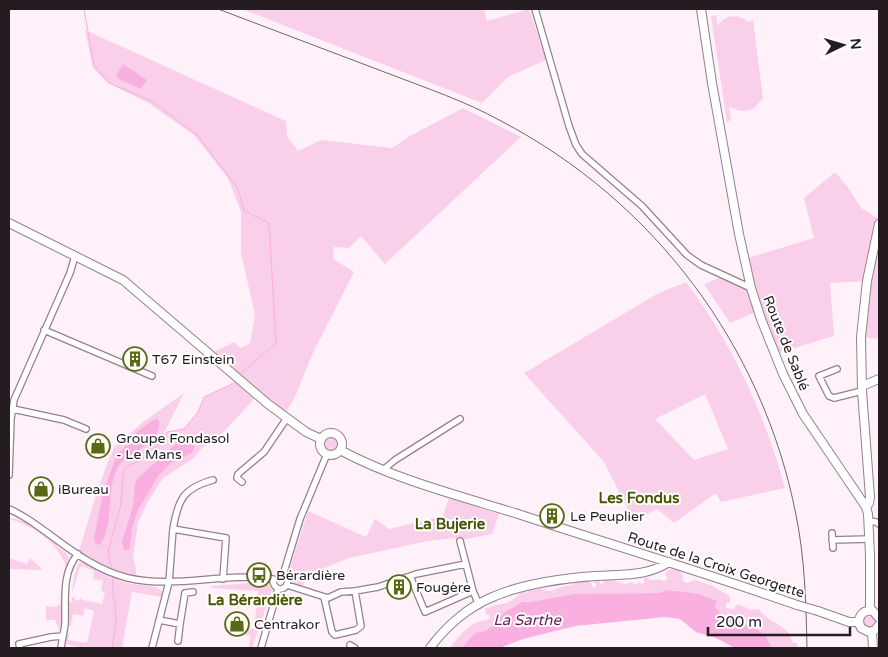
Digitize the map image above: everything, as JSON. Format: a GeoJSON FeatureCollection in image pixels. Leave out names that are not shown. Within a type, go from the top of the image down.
{"type":"FeatureCollection","features":[{"type":"Feature","properties":{"kind":"street"},"geometry":{"type":"LineString","coordinates":[[535,9],[569,126],[576,145],[582,154],[637,202],[687,255],[701,265],[751,288]]}},
{"type":"Feature","properties":{"kind":"street","name":"Route de Sablé"},"geometry":{"type":"LineString","coordinates":[[702,9],[729,177],[751,288],[769,341],[796,402],[866,507],[870,539],[870,610]]}},
{"type":"Feature","properties":{"kind":"street","name":"Route de la Croix Georgette"},"geometry":{"type":"LineString","coordinates":[[9,223],[123,280],[238,380],[287,418],[306,432],[321,438],[326,434],[336,434],[341,439],[340,450],[365,464],[849,622],[859,622]]}},
{"type":"Feature","properties":{"kind":"street"},"geometry":{"type":"LineString","coordinates":[[866,507],[870,497],[862,388],[861,337],[867,281],[879,224]]}},
{"type":"Feature","properties":{"kind":"street"},"geometry":{"type":"LineString","coordinates":[[9,475],[14,400],[76,256]]}},
{"type":"Feature","properties":{"kind":"street"},"geometry":{"type":"LineString","coordinates":[[44,330],[152,376]]}},
{"type":"Feature","properties":{"kind":"street"},"geometry":{"type":"LineString","coordinates":[[837,369],[819,376],[829,396],[834,398],[862,388],[879,379]]}},
{"type":"Feature","properties":{"kind":"street"},"geometry":{"type":"LineString","coordinates":[[13,409],[64,420],[86,429]]}},
{"type":"Feature","properties":{"kind":"street"},"geometry":{"type":"LineString","coordinates":[[242,482],[237,478],[238,474],[264,452],[287,418]]}},
{"type":"Feature","properties":{"kind":"street"},"geometry":{"type":"LineString","coordinates":[[384,470],[394,460],[460,419]]}},
{"type":"Feature","properties":{"kind":"street"},"geometry":{"type":"LineString","coordinates":[[321,438],[320,446],[327,454],[334,454],[340,450]]}},
{"type":"Feature","properties":{"kind":"street"},"geometry":{"type":"LineString","coordinates":[[283,575],[300,519],[327,454]]}},
{"type":"Feature","properties":{"kind":"street"},"geometry":{"type":"LineString","coordinates":[[152,648],[169,582],[176,511],[182,498],[190,489],[200,483],[213,480]]}},
{"type":"Feature","properties":{"kind":"street"},"geometry":{"type":"LineString","coordinates":[[9,509],[23,516],[78,554],[106,570],[136,579],[169,582],[273,579],[276,576],[283,575]]}},
{"type":"Feature","properties":{"kind":"street"},"geometry":{"type":"LineString","coordinates":[[869,521],[879,524]]}},
{"type":"Feature","properties":{"kind":"street"},"geometry":{"type":"LineString","coordinates":[[173,529],[226,538],[223,579]]}},
{"type":"Feature","properties":{"kind":"street"},"geometry":{"type":"LineString","coordinates":[[832,533],[833,548]]}},
{"type":"Feature","properties":{"kind":"street"},"geometry":{"type":"LineString","coordinates":[[832,540],[870,539]]}},
{"type":"Feature","properties":{"kind":"street"},"geometry":{"type":"LineString","coordinates":[[460,541],[473,591],[479,605]]}},
{"type":"Feature","properties":{"kind":"street"},"geometry":{"type":"LineString","coordinates":[[61,648],[67,578],[70,567],[78,554]]}},
{"type":"Feature","properties":{"kind":"street"},"geometry":{"type":"LineString","coordinates":[[430,648],[463,614],[494,596],[532,585],[576,578],[639,574],[660,568],[669,562]]}},
{"type":"Feature","properties":{"kind":"street"},"geometry":{"type":"LineString","coordinates":[[287,585],[328,598],[341,592],[378,587],[410,576],[466,564]]}},
{"type":"Feature","properties":{"kind":"street"},"geometry":{"type":"LineString","coordinates":[[283,575],[287,578],[287,585]]}},
{"type":"Feature","properties":{"kind":"street"},"geometry":{"type":"LineString","coordinates":[[410,576],[425,612],[473,591]]}},
{"type":"Feature","properties":{"kind":"street"},"geometry":{"type":"LineString","coordinates":[[273,579],[274,586],[278,589]]}},
{"type":"Feature","properties":{"kind":"street"},"geometry":{"type":"LineString","coordinates":[[278,589],[284,588],[287,585]]}},
{"type":"Feature","properties":{"kind":"street"},"geometry":{"type":"LineString","coordinates":[[261,648],[278,589]]}},
{"type":"Feature","properties":{"kind":"street"},"geometry":{"type":"LineString","coordinates":[[324,597],[332,632],[337,634],[356,630],[361,626],[355,591]]}},
{"type":"Feature","properties":{"kind":"street"},"geometry":{"type":"LineString","coordinates":[[178,641],[185,593],[193,592]]}},
{"type":"Feature","properties":{"kind":"street"},"geometry":{"type":"LineString","coordinates":[[872,632],[863,630],[859,622],[863,612],[870,610],[876,613],[879,618]]}},
{"type":"Feature","properties":{"kind":"street"},"geometry":{"type":"LineString","coordinates":[[159,620],[180,624]]}},
{"type":"Feature","properties":{"kind":"street"},"geometry":{"type":"LineString","coordinates":[[873,648],[872,632],[879,625]]}},
{"type":"Feature","properties":{"kind":"street"},"geometry":{"type":"LineString","coordinates":[[20,648],[19,644],[51,636],[63,636]]}},
{"type":"Feature","properties":{"kind":"shaded area"},"geometry":{"type":"Polygon","coordinates":[[[242,9],[484,9],[487,21],[529,9],[546,60],[508,77],[482,103],[242,9]]]}},
{"type":"Feature","properties":{"kind":"shaded area"},"geometry":{"type":"Polygon","coordinates":[[[716,15],[718,25],[721,21],[732,16],[749,22],[753,20],[763,99],[754,108],[744,111],[729,106],[731,120],[727,122],[711,16],[716,15]]]}},
{"type":"Feature","properties":{"kind":"shaded area"},"geometry":{"type":"Polygon","coordinates":[[[85,30],[286,121],[287,136],[298,151],[321,140],[392,148],[410,136],[463,108],[521,137],[385,264],[361,236],[349,248],[334,247],[333,259],[354,272],[313,353],[294,399],[283,416],[257,396],[217,439],[203,447],[193,459],[163,478],[147,503],[138,523],[133,558],[136,579],[128,578],[78,554],[97,492],[114,448],[143,422],[184,393],[162,437],[167,432],[184,429],[198,412],[204,397],[231,384],[236,379],[229,368],[214,352],[234,342],[241,348],[250,343],[255,315],[241,253],[241,212],[228,178],[194,135],[150,104],[108,83],[93,68],[85,30]]]}},
{"type":"Feature","properties":{"kind":"shaded area"},"geometry":{"type":"Polygon","coordinates":[[[835,172],[847,186],[861,208],[879,219],[879,339],[861,337],[867,281],[830,283],[834,336],[774,354],[756,312],[730,323],[704,284],[727,275],[741,282],[745,280],[741,260],[814,238],[804,198],[835,172]]]}},
{"type":"Feature","properties":{"kind":"shaded area"},"geometry":{"type":"Polygon","coordinates":[[[686,282],[703,306],[732,355],[757,406],[785,488],[721,502],[716,493],[674,523],[657,509],[634,521],[604,462],[524,373],[657,294],[686,282]],[[705,394],[655,419],[694,460],[728,449],[705,394]]]}},
{"type":"Feature","properties":{"kind":"shaded area"},"geometry":{"type":"Polygon","coordinates":[[[328,436],[334,436],[339,441],[337,450],[328,452],[323,447],[323,441],[328,436]]]}},
{"type":"Feature","properties":{"kind":"shaded area"},"geometry":{"type":"Polygon","coordinates":[[[449,498],[499,514],[492,534],[457,541],[456,538],[428,541],[349,558],[307,575],[303,586],[295,584],[291,580],[290,568],[308,511],[366,537],[375,519],[389,529],[443,516],[449,498]]]}},
{"type":"Feature","properties":{"kind":"shaded area"},"geometry":{"type":"Polygon","coordinates":[[[9,519],[16,519],[31,525],[65,552],[69,557],[66,566],[57,549],[43,536],[27,526],[9,519]]]}},
{"type":"Feature","properties":{"kind":"shaded area"},"geometry":{"type":"Polygon","coordinates":[[[9,558],[27,564],[30,558],[43,570],[9,569],[9,558]]]}},
{"type":"Feature","properties":{"kind":"shaded area"},"geometry":{"type":"Polygon","coordinates":[[[80,562],[118,580],[132,584],[152,586],[162,591],[162,597],[132,592],[122,648],[85,648],[65,644],[67,633],[69,634],[68,640],[87,643],[94,611],[85,608],[83,616],[73,614],[71,626],[68,625],[69,601],[72,602],[72,597],[79,601],[80,598],[102,604],[105,592],[101,591],[103,581],[93,579],[94,571],[82,566],[80,567],[72,594],[75,573],[80,562]]]}},
{"type":"Feature","properties":{"kind":"shaded area"},"geometry":{"type":"Polygon","coordinates":[[[677,567],[683,576],[683,581],[687,583],[695,580],[713,586],[730,596],[730,603],[726,603],[726,608],[733,609],[738,604],[751,610],[759,609],[767,618],[787,631],[792,642],[797,643],[798,648],[772,648],[760,631],[733,621],[720,613],[715,607],[717,602],[673,590],[658,593],[573,594],[527,601],[503,613],[495,625],[485,631],[475,633],[462,648],[450,648],[471,626],[488,620],[490,617],[488,614],[486,615],[485,608],[507,603],[523,590],[526,594],[527,590],[542,588],[545,591],[544,586],[547,591],[550,591],[569,585],[572,586],[572,582],[583,582],[585,580],[590,580],[593,588],[596,587],[594,579],[599,579],[600,584],[604,583],[603,580],[609,579],[626,584],[631,582],[637,585],[640,581],[641,584],[644,583],[644,578],[646,577],[650,580],[662,580],[663,582],[668,578],[665,575],[667,571],[677,567]]]}},
{"type":"Feature","properties":{"kind":"shaded area"},"geometry":{"type":"Polygon","coordinates":[[[262,582],[269,585],[272,590],[252,648],[249,648],[250,635],[246,635],[245,631],[254,628],[258,591],[211,588],[211,586],[262,582]]]}},
{"type":"Feature","properties":{"kind":"shaded area"},"geometry":{"type":"Polygon","coordinates":[[[61,593],[63,593],[62,621],[59,629],[55,620],[46,620],[46,606],[57,607],[57,605],[60,605],[61,593]]]}},
{"type":"Feature","properties":{"kind":"shaded area"},"geometry":{"type":"Polygon","coordinates":[[[871,613],[878,621],[875,628],[864,629],[861,618],[871,613]]]}},
{"type":"Feature","properties":{"kind":"water"},"geometry":{"type":"Polygon","coordinates":[[[123,64],[147,80],[141,89],[116,76],[123,64]]]}},
{"type":"Feature","properties":{"kind":"water"},"geometry":{"type":"Polygon","coordinates":[[[157,419],[159,420],[159,429],[155,436],[118,467],[112,486],[105,536],[100,545],[96,544],[94,539],[103,492],[116,457],[138,431],[157,419]]]}},
{"type":"Feature","properties":{"kind":"water"},"geometry":{"type":"Polygon","coordinates":[[[190,439],[194,446],[193,452],[171,463],[158,476],[138,510],[132,528],[129,550],[124,550],[122,542],[133,506],[135,483],[138,478],[177,443],[190,439]]]}},
{"type":"Feature","properties":{"kind":"water","name":"La Sarthe"},"geometry":{"type":"Polygon","coordinates":[[[669,590],[698,594],[717,601],[715,607],[720,613],[733,621],[757,629],[766,637],[772,648],[735,648],[716,638],[696,632],[680,619],[665,617],[575,626],[523,639],[500,648],[462,648],[475,633],[485,631],[495,625],[503,613],[522,602],[573,594],[658,593],[669,590]]]}},
{"type":"Feature","properties":{"kind":"waterway"},"geometry":{"type":"LineString","coordinates":[[84,9],[94,65],[109,83],[152,101],[197,135],[238,189],[244,211],[269,223],[276,343],[241,373]]}},
{"type":"Feature","properties":{"kind":"waterway"},"geometry":{"type":"LineString","coordinates":[[112,570],[108,552],[121,504],[123,472],[126,467],[141,460],[157,446],[167,432],[184,429],[198,412],[204,397],[232,384]]}},
{"type":"Feature","properties":{"kind":"waterway"},"geometry":{"type":"LineString","coordinates":[[112,648],[116,625],[113,576]]}},
{"type":"Feature","properties":{"kind":"railway"},"geometry":{"type":"LineString","coordinates":[[218,9],[459,101],[501,121],[556,154],[607,193],[653,236],[694,285],[728,337],[758,393],[780,453],[796,515],[803,565],[807,648]]}},
{"type":"Feature","properties":{"kind":"place","name":"T67 Einstein"},"geometry":{"type":"Point","coordinates":[135,359]}},
{"type":"Feature","properties":{"kind":"place","name":"Groupe Fondasol - Le Mans"},"geometry":{"type":"Point","coordinates":[98,446]}},
{"type":"Feature","properties":{"kind":"place","name":"iBureau"},"geometry":{"type":"Point","coordinates":[41,489]}},
{"type":"Feature","properties":{"kind":"place","name":"Le Peuplier"},"geometry":{"type":"Point","coordinates":[552,516]}},
{"type":"Feature","properties":{"kind":"place","name":"Bérardière"},"geometry":{"type":"Point","coordinates":[259,575]}},
{"type":"Feature","properties":{"kind":"place","name":"Fougère"},"geometry":{"type":"Point","coordinates":[399,587]}},
{"type":"Feature","properties":{"kind":"place","name":"Centrakor"},"geometry":{"type":"Point","coordinates":[237,624]}},
{"type":"Feature","properties":{"kind":"district","name":"Les Fondus"},"geometry":{"type":"Point","coordinates":[639,498]}},
{"type":"Feature","properties":{"kind":"district","name":"La Bujerie"},"geometry":{"type":"Point","coordinates":[450,524]}},
{"type":"Feature","properties":{"kind":"district","name":"La Bérardière"},"geometry":{"type":"Point","coordinates":[255,600]}}]}
